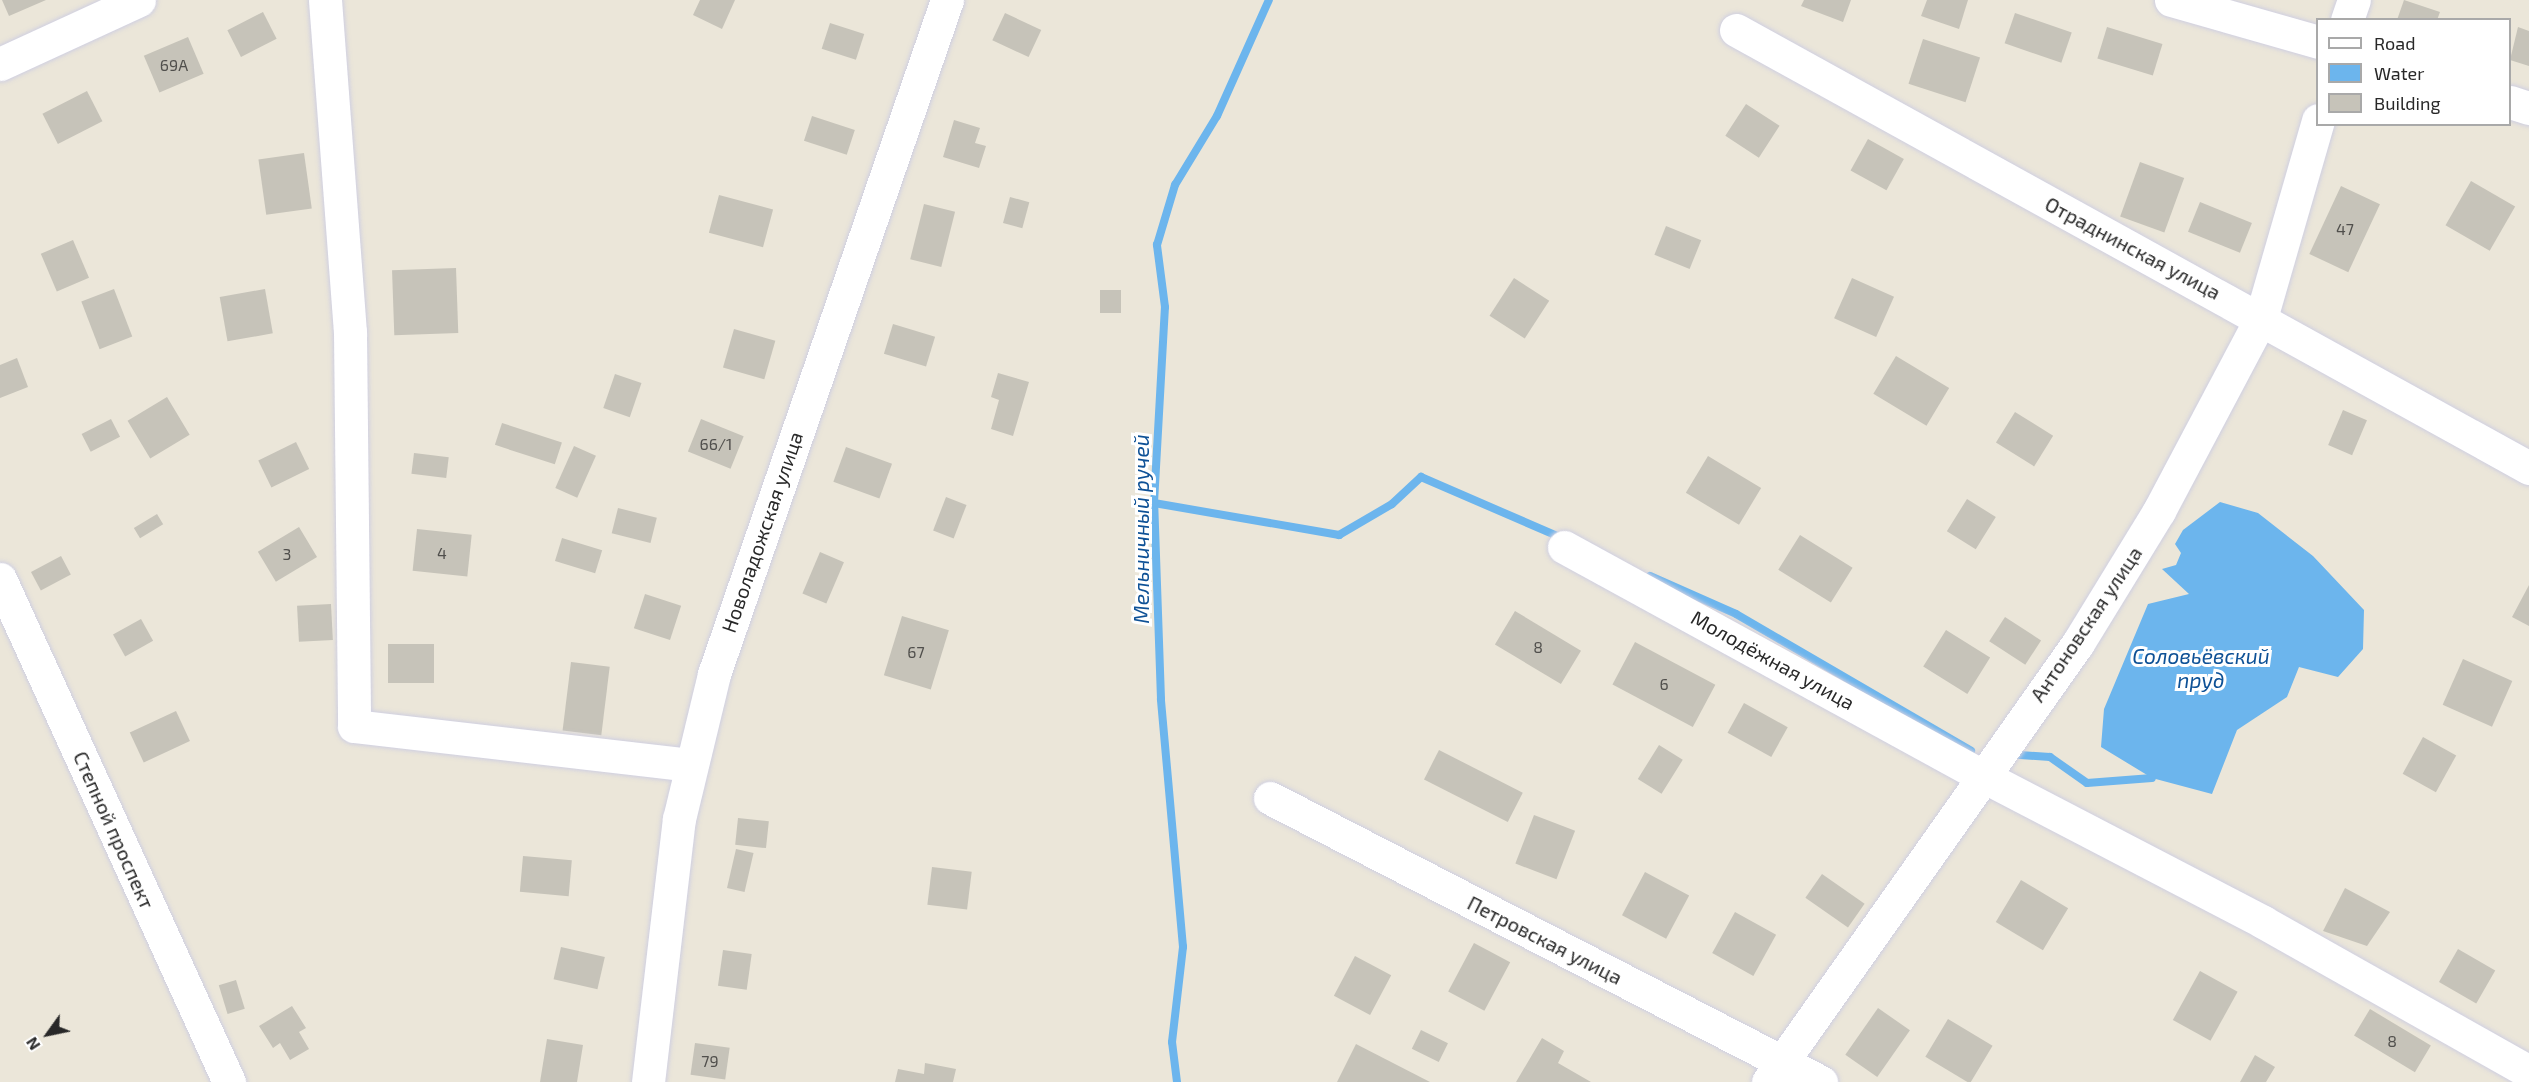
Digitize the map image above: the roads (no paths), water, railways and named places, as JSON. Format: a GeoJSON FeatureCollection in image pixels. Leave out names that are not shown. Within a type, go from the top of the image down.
{"type":"FeatureCollection","features":[{"type":"Feature","properties":{"kind":"street"},"geometry":{"type":"LineString","coordinates":[[0,63],[97,9],[139,0]]}},
{"type":"Feature","properties":{"kind":"street"},"geometry":{"type":"LineString","coordinates":[[325,0],[350,332],[354,726],[691,765]]}},
{"type":"Feature","properties":{"kind":"street","name":"Новоладожская улица"},"geometry":{"type":"LineString","coordinates":[[648,1082],[666,903],[691,765],[754,553],[947,0]]}},
{"type":"Feature","properties":{"kind":"street"},"geometry":{"type":"LineString","coordinates":[[2171,0],[2316,41]]}},
{"type":"Feature","properties":{"kind":"street"},"geometry":{"type":"LineString","coordinates":[[2348,18],[2354,0]]}},
{"type":"Feature","properties":{"kind":"street","name":"Отраднинская улица"},"geometry":{"type":"LineString","coordinates":[[1736,30],[2529,468]]}},
{"type":"Feature","properties":{"kind":"street"},"geometry":{"type":"LineString","coordinates":[[2511,102],[2529,108]]}},
{"type":"Feature","properties":{"kind":"street","name":"Антоновская улица"},"geometry":{"type":"LineString","coordinates":[[1776,1072],[1980,775],[2078,643],[2153,522],[2261,318],[2316,126]]}},
{"type":"Feature","properties":{"kind":"street","name":"Молодёжная улица"},"geometry":{"type":"LineString","coordinates":[[1564,547],[1980,775],[2263,922],[2529,1072]]}},
{"type":"Feature","properties":{"kind":"street","name":"Степной проспект"},"geometry":{"type":"LineString","coordinates":[[0,579],[229,1082]]}},
{"type":"Feature","properties":{"kind":"street","name":"Петровская улица"},"geometry":{"type":"LineString","coordinates":[[1270,798],[1776,1072],[1821,1082]]}},
{"type":"Feature","properties":{"kind":"water","name":"Соловьёвский пруд"},"geometry":{"type":"Polygon","coordinates":[[[2220,502],[2258,513],[2313,556],[2364,610],[2363,649],[2338,677],[2299,667],[2287,697],[2237,730],[2212,794],[2152,778],[2101,747],[2104,709],[2148,604],[2189,594],[2162,569],[2176,565],[2181,553],[2175,544],[2183,530],[2220,502]]]}},
{"type":"Feature","properties":{"kind":"waterway","name":"Мельничный ручей"},"geometry":{"type":"LineString","coordinates":[[1177,1082],[1172,1042],[1183,947],[1161,699],[1154,503],[1165,307],[1157,245],[1175,185],[1217,116],[1269,0]]}},
{"type":"Feature","properties":{"kind":"waterway"},"geometry":{"type":"LineString","coordinates":[[1154,503],[1339,535],[1392,504],[1421,477],[1562,538]]}},
{"type":"Feature","properties":{"kind":"waterway"},"geometry":{"type":"LineString","coordinates":[[1650,576],[1736,614],[1971,751]]}},
{"type":"Feature","properties":{"kind":"waterway"},"geometry":{"type":"LineString","coordinates":[[2020,755],[2050,757],[2087,783],[2152,778]]}}]}
